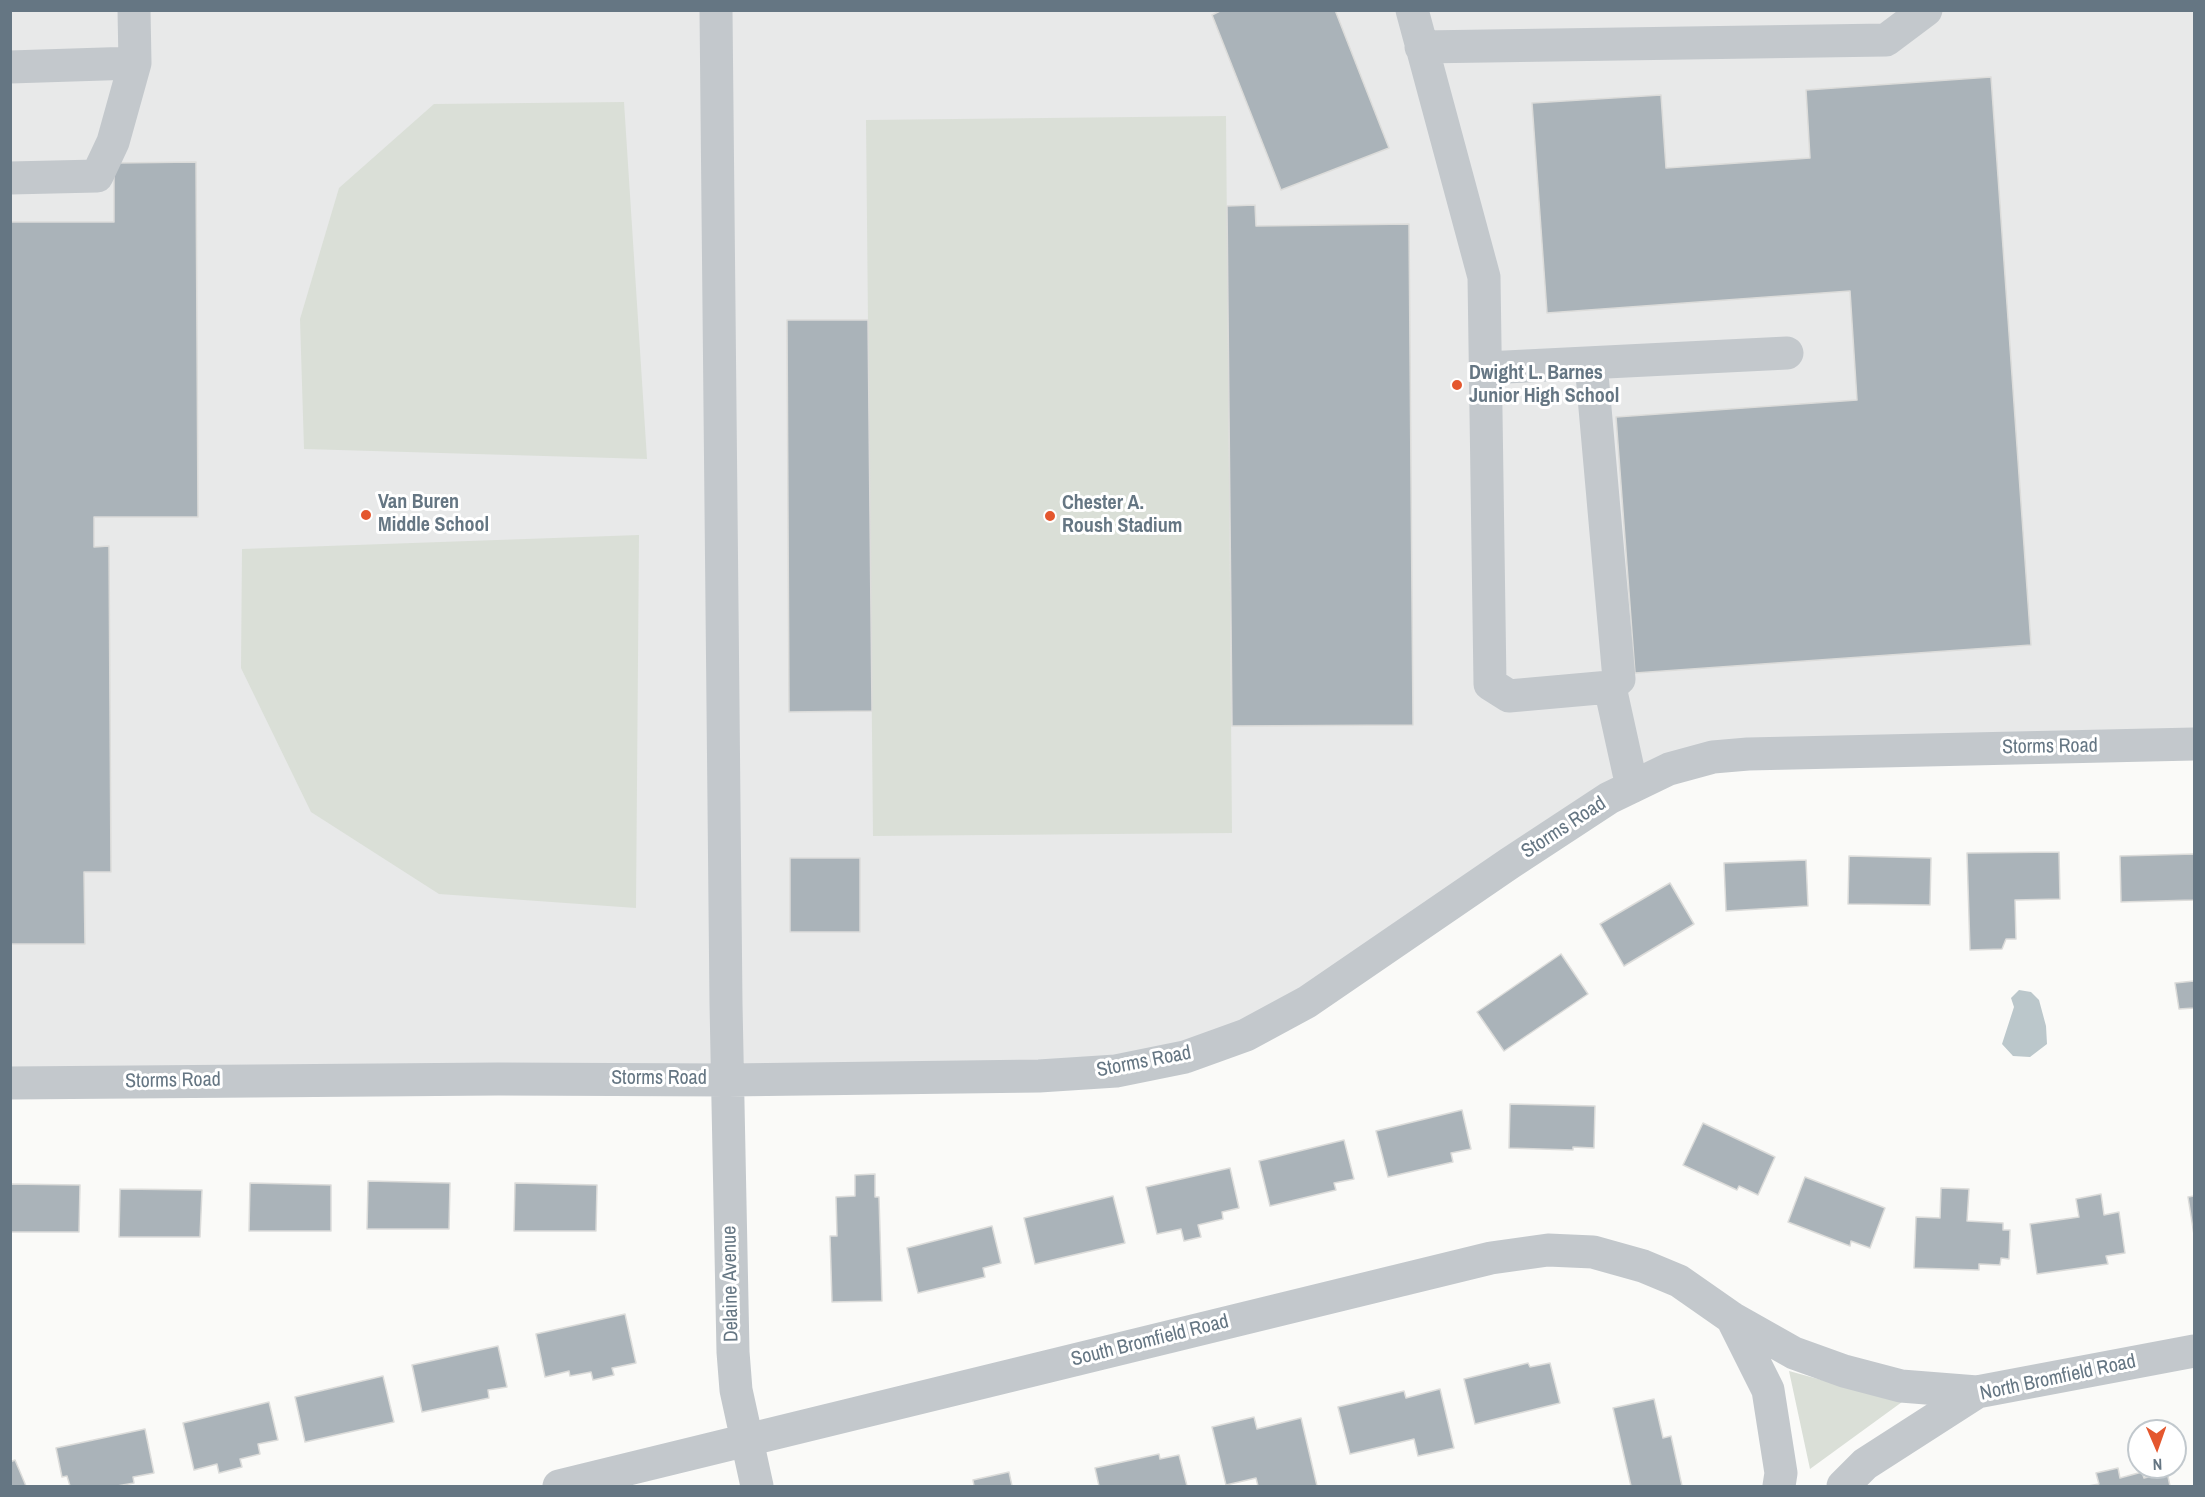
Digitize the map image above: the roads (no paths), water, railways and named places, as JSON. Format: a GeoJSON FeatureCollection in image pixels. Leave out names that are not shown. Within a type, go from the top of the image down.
{"type":"FeatureCollection","features":[{"type":"Feature","properties":{"kind":"street"},"geometry":{"type":"LineString","coordinates":[[10,178],[97,176],[113,142],[135,63],[134,10]]}},
{"type":"Feature","properties":{"kind":"street","name":"Delaine Avenue"},"geometry":{"type":"LineString","coordinates":[[716,10],[732,1352],[736,1390],[757,1486]]}},
{"type":"Feature","properties":{"kind":"street"},"geometry":{"type":"LineString","coordinates":[[1412,10],[1484,277],[1490,684],[1509,696],[1610,687],[1619,679],[1591,363]]}},
{"type":"Feature","properties":{"kind":"street"},"geometry":{"type":"LineString","coordinates":[[1421,47],[1886,40],[1926,10]]}},
{"type":"Feature","properties":{"kind":"street"},"geometry":{"type":"LineString","coordinates":[[10,67],[135,63]]}},
{"type":"Feature","properties":{"kind":"street"},"geometry":{"type":"LineString","coordinates":[[1486,368],[1787,353]]}},
{"type":"Feature","properties":{"kind":"street"},"geometry":{"type":"LineString","coordinates":[[1610,687],[1632,787]]}},
{"type":"Feature","properties":{"kind":"street","name":"Storms Road"},"geometry":{"type":"LineString","coordinates":[[10,1083],[498,1078],[728,1080],[1039,1076],[1116,1071],[1185,1056],[1246,1035],[1307,1002],[1609,798],[1669,769],[1713,757],[1748,753],[2194,744]]}},
{"type":"Feature","properties":{"kind":"street","name":"South Bromfield Road"},"geometry":{"type":"LineString","coordinates":[[559,1486],[1491,1258],[1548,1250],[1593,1252],[1643,1266],[1679,1281],[1732,1318],[1794,1353],[1844,1371],[1901,1386],[1977,1392]]}},
{"type":"Feature","properties":{"kind":"street","name":"South Bromfield Road"},"geometry":{"type":"LineString","coordinates":[[1732,1318],[1767,1390],[1781,1473],[1779,1486]]}},
{"type":"Feature","properties":{"kind":"street","name":"North Bromfield Road"},"geometry":{"type":"LineString","coordinates":[[1843,1486],[1865,1464],[1977,1392],[2194,1351]]}},
{"type":"Feature","properties":{"kind":"place","name":"Dwight L. Barnes Junior High School"},"geometry":{"type":"Point","coordinates":[1457,385]}},
{"type":"Feature","properties":{"kind":"place","name":"Van Buren Middle School"},"geometry":{"type":"Point","coordinates":[366,515]}},
{"type":"Feature","properties":{"kind":"place","name":"Chester A. Roush Stadium"},"geometry":{"type":"Point","coordinates":[1050,516]}}]}
